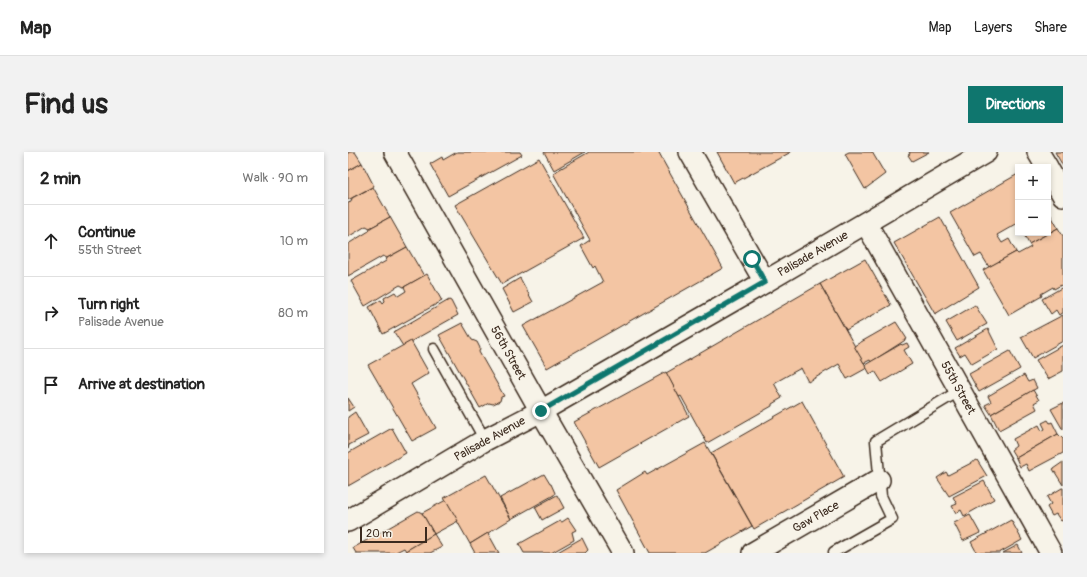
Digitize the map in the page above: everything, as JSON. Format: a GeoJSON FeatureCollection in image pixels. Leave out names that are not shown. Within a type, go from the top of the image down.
{"type":"FeatureCollection","features":[{"type":"Feature","properties":{"kind":"street","name":"56th Street"},"geometry":{"type":"LineString","coordinates":[[395,152],[623,553]]}},
{"type":"Feature","properties":{"kind":"street"},"geometry":{"type":"LineString","coordinates":[[690,152],[765,282]]}},
{"type":"Feature","properties":{"kind":"street"},"geometry":{"type":"LineString","coordinates":[[1038,152],[1045,164]]}},
{"type":"Feature","properties":{"kind":"street","name":"Palisade Avenue"},"geometry":{"type":"LineString","coordinates":[[348,520],[485,440],[541,411],[765,282],[983,153]]}},
{"type":"Feature","properties":{"kind":"street"},"geometry":{"type":"LineString","coordinates":[[1051,175],[1063,195]]}},
{"type":"Feature","properties":{"kind":"street","name":"55th Street"},"geometry":{"type":"LineString","coordinates":[[866,223],[1051,553]]}},
{"type":"Feature","properties":{"kind":"street","name":"Gaw Place"},"geometry":{"type":"LineString","coordinates":[[753,553],[879,480]]}},
{"type":"Feature","properties":{"kind":"lane"},"geometry":{"type":"LineString","coordinates":[[434,349],[485,440]]}},
{"type":"Feature","properties":{"kind":"lane"},"geometry":{"type":"LineString","coordinates":[[834,552],[892,519],[881,496],[876,441],[959,391]]}},
{"type":"Feature","properties":{"kind":"building"},"geometry":{"type":"Polygon","coordinates":[[[348,152],[355,152],[362,163],[348,171],[348,152]]]}},
{"type":"Feature","properties":{"kind":"building"},"geometry":{"type":"Polygon","coordinates":[[[457,152],[520,152],[522,155],[448,196],[430,164],[442,157],[443,160],[457,152]]]}},
{"type":"Feature","properties":{"kind":"building"},"geometry":{"type":"Polygon","coordinates":[[[544,152],[585,152],[554,170],[544,152]]]}},
{"type":"Feature","properties":{"kind":"building"},"geometry":{"type":"Polygon","coordinates":[[[589,152],[658,152],[723,268],[547,368],[523,326],[603,282],[595,266],[593,268],[581,246],[590,240],[553,173],[589,152]]]}},
{"type":"Feature","properties":{"kind":"building"},"geometry":{"type":"Polygon","coordinates":[[[717,152],[791,152],[734,183],[717,152]]]}},
{"type":"Feature","properties":{"kind":"building"},"geometry":{"type":"Polygon","coordinates":[[[849,152],[872,152],[885,174],[865,189],[845,154],[849,152]]]}},
{"type":"Feature","properties":{"kind":"building"},"geometry":{"type":"Polygon","coordinates":[[[909,152],[929,152],[912,161],[908,155],[910,154],[909,152]]]}},
{"type":"Feature","properties":{"kind":"building"},"geometry":{"type":"Polygon","coordinates":[[[1055,152],[1063,152],[1063,166],[1055,152]]]}},
{"type":"Feature","properties":{"kind":"building"},"geometry":{"type":"Polygon","coordinates":[[[539,158],[584,238],[502,284],[455,205],[539,158]]]}},
{"type":"Feature","properties":{"kind":"building"},"geometry":{"type":"Polygon","coordinates":[[[362,163],[374,186],[348,200],[348,171],[362,163]]]}},
{"type":"Feature","properties":{"kind":"building"},"geometry":{"type":"Polygon","coordinates":[[[1015,176],[1015,225],[997,235],[1002,243],[1009,239],[1016,252],[989,267],[981,254],[975,257],[950,213],[1015,176]]]}},
{"type":"Feature","properties":{"kind":"building"},"geometry":{"type":"Polygon","coordinates":[[[373,187],[390,217],[370,228],[366,226],[348,237],[348,203],[351,202],[352,198],[373,187]]]}},
{"type":"Feature","properties":{"kind":"building"},"geometry":{"type":"Polygon","coordinates":[[[1051,215],[1058,228],[1051,232],[1051,215]]]}},
{"type":"Feature","properties":{"kind":"building"},"geometry":{"type":"Polygon","coordinates":[[[390,217],[407,247],[387,258],[383,256],[348,276],[348,244],[369,231],[370,228],[390,217]]]}},
{"type":"Feature","properties":{"kind":"building"},"geometry":{"type":"Polygon","coordinates":[[[940,217],[979,287],[935,314],[894,243],[940,217]]]}},
{"type":"Feature","properties":{"kind":"building"},"geometry":{"type":"Polygon","coordinates":[[[1058,228],[1063,236],[1063,284],[1054,289],[1053,287],[1041,294],[1042,296],[1009,315],[983,270],[1016,252],[1018,254],[1031,247],[1029,244],[1044,236],[1051,236],[1051,232],[1058,228]]]}},
{"type":"Feature","properties":{"kind":"building"},"geometry":{"type":"Polygon","coordinates":[[[1025,236],[1044,236],[1029,244],[1025,236]]]}},
{"type":"Feature","properties":{"kind":"building"},"geometry":{"type":"Polygon","coordinates":[[[407,247],[424,276],[404,287],[400,285],[365,306],[351,281],[407,247]]]}},
{"type":"Feature","properties":{"kind":"building"},"geometry":{"type":"Polygon","coordinates":[[[865,259],[891,305],[846,330],[820,284],[865,259]]]}},
{"type":"Feature","properties":{"kind":"building"},"geometry":{"type":"Polygon","coordinates":[[[427,274],[442,301],[383,334],[369,307],[381,300],[383,303],[385,301],[384,298],[395,292],[398,296],[406,291],[404,287],[427,274]]]}},
{"type":"Feature","properties":{"kind":"building"},"geometry":{"type":"Polygon","coordinates":[[[520,278],[533,302],[514,312],[502,289],[520,278]]]}},
{"type":"Feature","properties":{"kind":"building"},"geometry":{"type":"Polygon","coordinates":[[[820,284],[867,368],[847,379],[839,364],[808,382],[801,368],[774,383],[782,398],[772,404],[772,406],[707,443],[681,396],[679,397],[666,373],[820,284]]]}},
{"type":"Feature","properties":{"kind":"building"},"geometry":{"type":"Polygon","coordinates":[[[1063,287],[1063,313],[1059,315],[1056,310],[1051,314],[1042,299],[1063,287]]]}},
{"type":"Feature","properties":{"kind":"building"},"geometry":{"type":"Polygon","coordinates":[[[449,300],[451,301],[458,315],[403,346],[394,332],[449,300]]]}},
{"type":"Feature","properties":{"kind":"building"},"geometry":{"type":"Polygon","coordinates":[[[975,305],[987,324],[957,341],[946,322],[975,305]]]}},
{"type":"Feature","properties":{"kind":"building"},"geometry":{"type":"Polygon","coordinates":[[[1063,315],[1063,341],[1033,358],[1021,337],[1063,315]]]}},
{"type":"Feature","properties":{"kind":"building"},"geometry":{"type":"Polygon","coordinates":[[[896,322],[907,339],[871,362],[870,360],[864,363],[854,346],[896,322]]]}},
{"type":"Feature","properties":{"kind":"building"},"geometry":{"type":"Polygon","coordinates":[[[462,323],[472,340],[477,342],[480,348],[479,352],[504,396],[501,397],[500,401],[493,404],[489,403],[480,408],[439,335],[462,323]]]}},
{"type":"Feature","properties":{"kind":"building"},"geometry":{"type":"Polygon","coordinates":[[[988,329],[998,349],[972,364],[965,353],[960,356],[955,348],[988,329]]]}},
{"type":"Feature","properties":{"kind":"building"},"geometry":{"type":"Polygon","coordinates":[[[411,341],[429,373],[411,384],[436,428],[412,441],[368,365],[411,341]]]}},
{"type":"Feature","properties":{"kind":"building"},"geometry":{"type":"Polygon","coordinates":[[[907,343],[909,347],[904,350],[912,364],[882,382],[875,371],[870,374],[865,365],[901,344],[907,343]]]}},
{"type":"Feature","properties":{"kind":"building"},"geometry":{"type":"Polygon","coordinates":[[[1063,345],[1063,371],[1048,379],[1036,360],[1063,345]]]}},
{"type":"Feature","properties":{"kind":"building"},"geometry":{"type":"Polygon","coordinates":[[[1010,351],[1020,369],[979,392],[969,374],[1010,351]]]}},
{"type":"Feature","properties":{"kind":"building"},"geometry":{"type":"Polygon","coordinates":[[[666,372],[689,416],[599,467],[574,422],[666,372]]]}},
{"type":"Feature","properties":{"kind":"building"},"geometry":{"type":"Polygon","coordinates":[[[1024,375],[1028,382],[1033,380],[1037,388],[991,414],[985,405],[991,402],[988,396],[1024,375]]]}},
{"type":"Feature","properties":{"kind":"building"},"geometry":{"type":"Polygon","coordinates":[[[1033,390],[1039,400],[1034,403],[1037,409],[999,430],[991,414],[1033,390]]]}},
{"type":"Feature","properties":{"kind":"building"},"geometry":{"type":"Polygon","coordinates":[[[348,398],[354,407],[348,411],[348,398]]]}},
{"type":"Feature","properties":{"kind":"building"},"geometry":{"type":"Polygon","coordinates":[[[802,401],[844,477],[754,529],[711,453],[802,401]]]}},
{"type":"Feature","properties":{"kind":"building"},"geometry":{"type":"Polygon","coordinates":[[[1063,403],[1063,430],[1051,409],[1063,403]]]}},
{"type":"Feature","properties":{"kind":"building"},"geometry":{"type":"Polygon","coordinates":[[[355,412],[368,435],[349,445],[348,449],[348,417],[355,412]]]}},
{"type":"Feature","properties":{"kind":"building"},"geometry":{"type":"Polygon","coordinates":[[[1048,420],[1050,423],[1052,422],[1058,434],[1016,458],[1011,450],[1016,446],[1013,439],[1039,425],[1042,431],[1045,429],[1042,423],[1048,420]]]}},
{"type":"Feature","properties":{"kind":"building"},"geometry":{"type":"Polygon","coordinates":[[[392,428],[406,453],[348,486],[348,453],[392,428]]]}},
{"type":"Feature","properties":{"kind":"building"},"geometry":{"type":"Polygon","coordinates":[[[1058,434],[1063,439],[1063,453],[1029,471],[1026,464],[1020,467],[1016,458],[1058,434]]]}},
{"type":"Feature","properties":{"kind":"building"},"geometry":{"type":"Polygon","coordinates":[[[705,443],[752,526],[705,553],[650,553],[616,490],[645,472],[647,475],[705,443]]]}},
{"type":"Feature","properties":{"kind":"building"},"geometry":{"type":"Polygon","coordinates":[[[977,460],[987,476],[949,496],[937,478],[946,472],[948,475],[977,460]]]}},
{"type":"Feature","properties":{"kind":"building"},"geometry":{"type":"Polygon","coordinates":[[[1063,462],[1063,485],[1053,469],[1063,462]]]}},
{"type":"Feature","properties":{"kind":"building"},"geometry":{"type":"Polygon","coordinates":[[[544,474],[551,484],[555,493],[554,495],[511,519],[500,498],[544,474]]]}},
{"type":"Feature","properties":{"kind":"building"},"geometry":{"type":"Polygon","coordinates":[[[486,475],[511,519],[470,544],[444,498],[486,475]]]}},
{"type":"Feature","properties":{"kind":"building"},"geometry":{"type":"Polygon","coordinates":[[[984,481],[994,499],[964,516],[961,510],[956,513],[952,506],[957,504],[953,497],[984,481]]]}},
{"type":"Feature","properties":{"kind":"building"},"geometry":{"type":"Polygon","coordinates":[[[1062,488],[1063,520],[1061,521],[1056,514],[1052,516],[1047,507],[1051,504],[1047,497],[1062,488]]]}},
{"type":"Feature","properties":{"kind":"building"},"geometry":{"type":"Polygon","coordinates":[[[557,495],[564,508],[542,520],[535,507],[557,495]]]}},
{"type":"Feature","properties":{"kind":"building"},"geometry":{"type":"Polygon","coordinates":[[[446,500],[458,521],[434,534],[422,513],[446,500]]]}},
{"type":"Feature","properties":{"kind":"building"},"geometry":{"type":"Polygon","coordinates":[[[418,511],[422,513],[434,534],[406,551],[404,548],[396,553],[356,553],[353,548],[418,511]]]}},
{"type":"Feature","properties":{"kind":"building"},"geometry":{"type":"Polygon","coordinates":[[[970,515],[980,533],[963,541],[954,523],[970,515]]]}},
{"type":"Feature","properties":{"kind":"building"},"geometry":{"type":"Polygon","coordinates":[[[568,518],[576,530],[572,532],[574,540],[551,553],[524,553],[519,544],[568,518]]]}},
{"type":"Feature","properties":{"kind":"building"},"geometry":{"type":"Polygon","coordinates":[[[1011,520],[1022,540],[999,553],[977,553],[971,542],[1011,520]]]}},
{"type":"Feature","properties":{"kind":"building"},"geometry":{"type":"Polygon","coordinates":[[[488,533],[499,553],[475,553],[470,544],[488,533]]]}},
{"type":"Feature","properties":{"kind":"building"},"geometry":{"type":"Polygon","coordinates":[[[434,534],[442,547],[430,553],[402,553],[434,534]]]}},
{"type":"Feature","properties":{"kind":"building"},"geometry":{"type":"Polygon","coordinates":[[[582,538],[588,550],[585,553],[556,553],[582,538]]]}},
{"type":"Feature","properties":{"kind":"building"},"geometry":{"type":"Polygon","coordinates":[[[1018,545],[1022,553],[1003,553],[1018,545]]]}},
{"type":"Feature","properties":{"kind":"route"},"geometry":{"type":"LineString","coordinates":[[541,411],[765,282],[752,259]]}}]}
